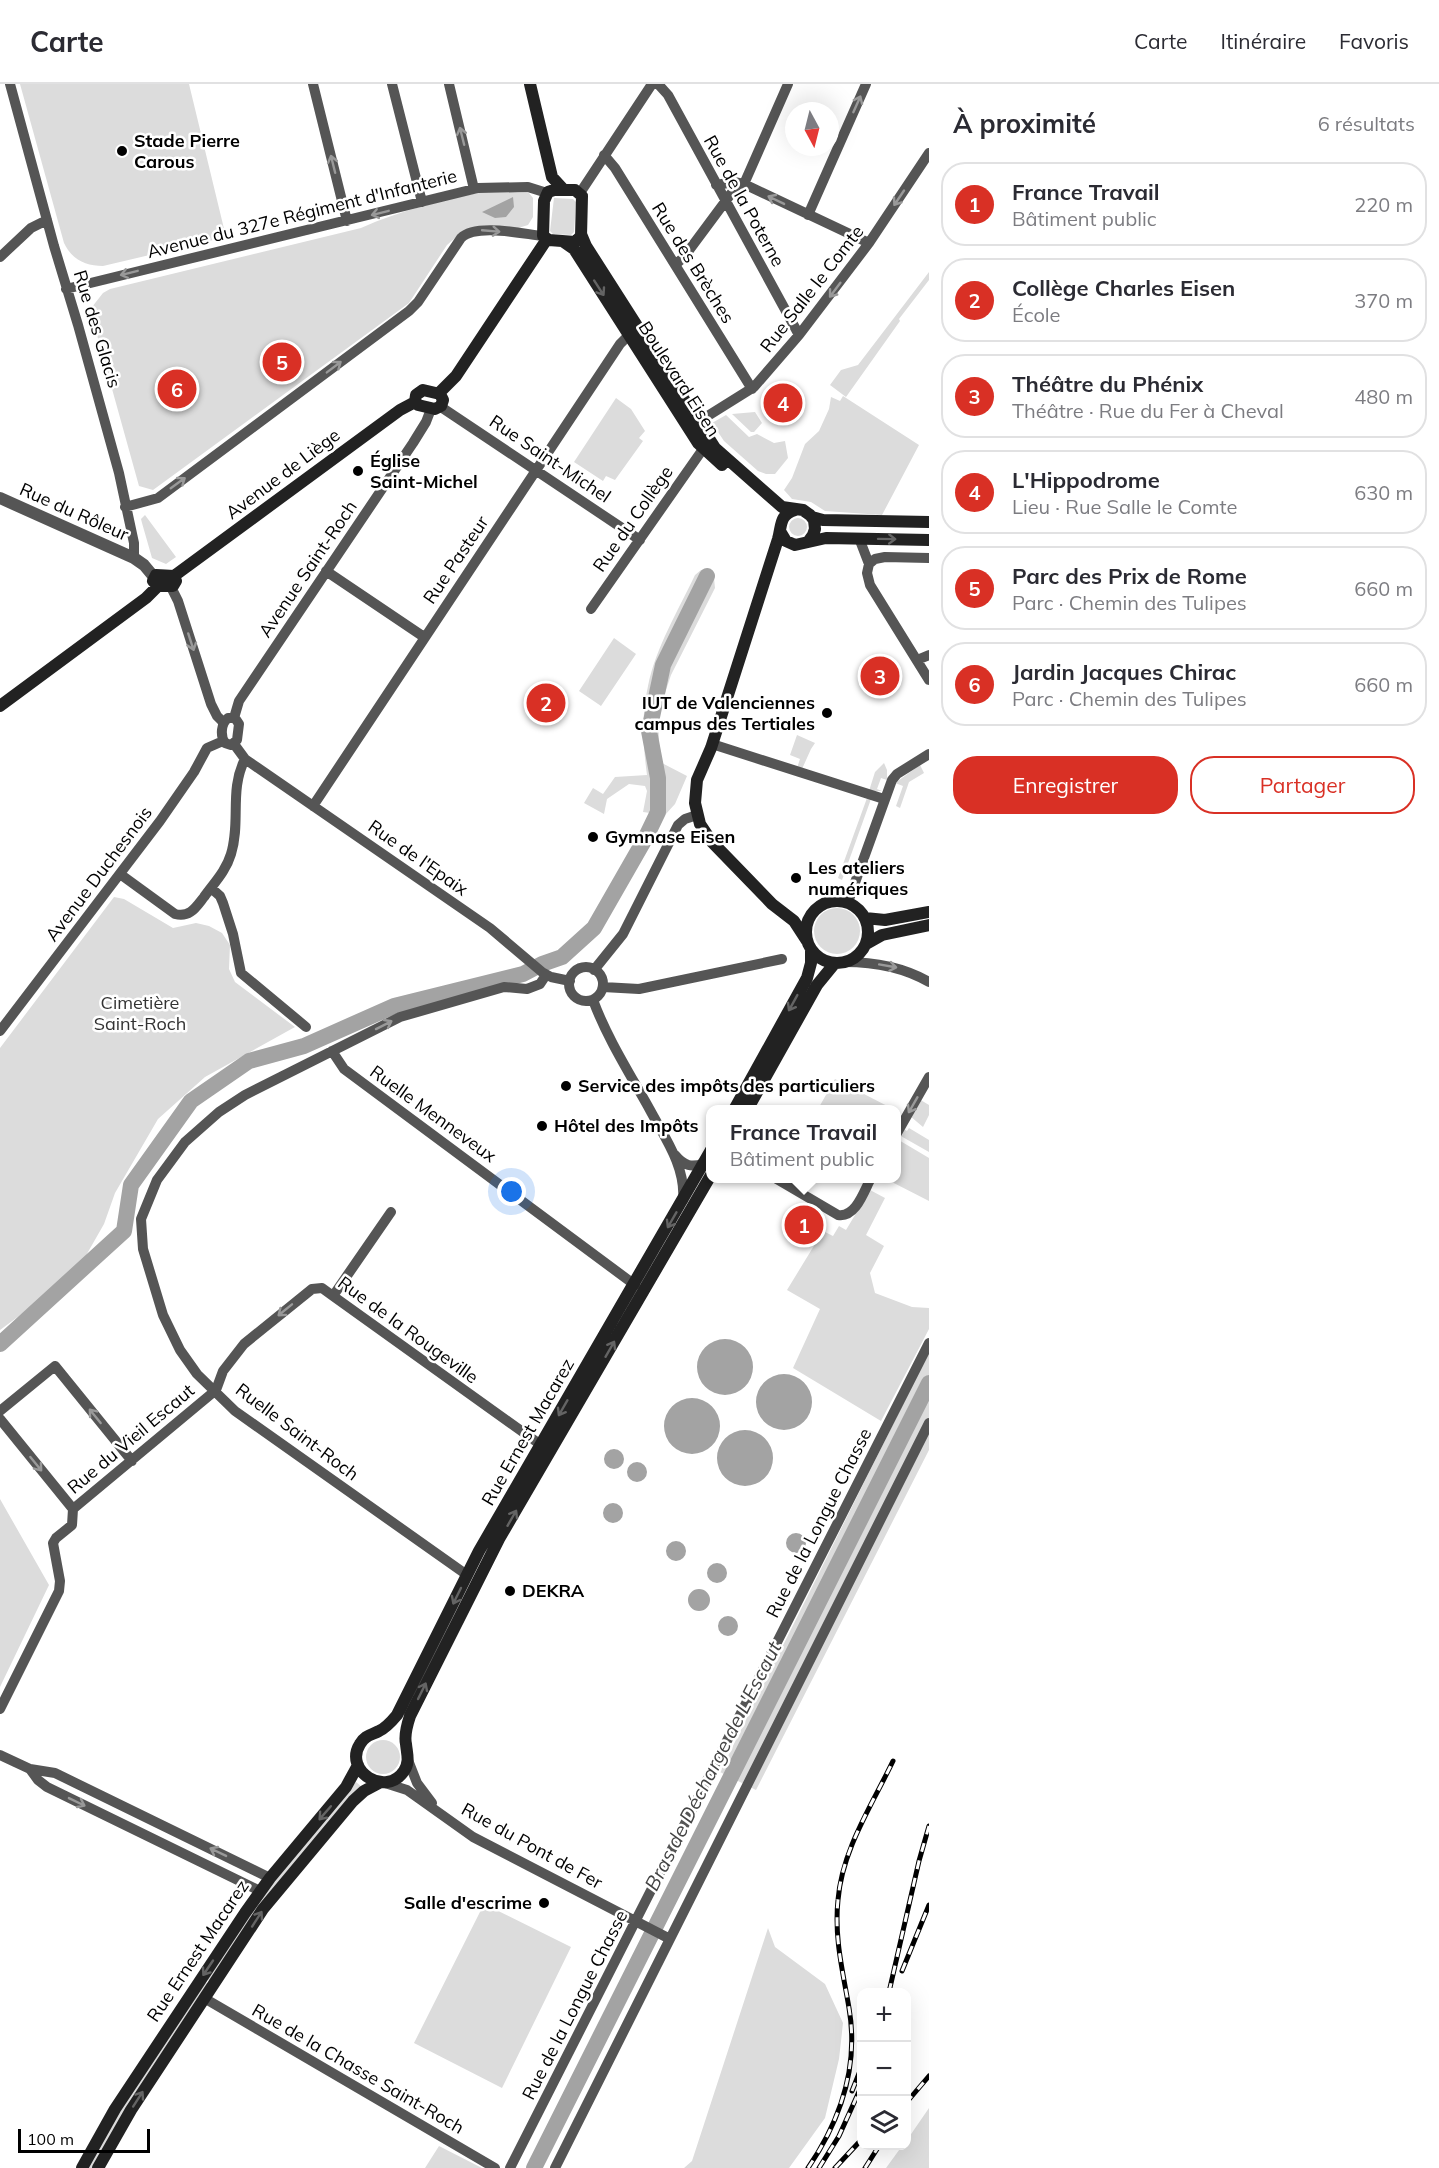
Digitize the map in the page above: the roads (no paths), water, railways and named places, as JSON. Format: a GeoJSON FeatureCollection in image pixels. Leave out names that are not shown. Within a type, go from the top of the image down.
{"type":"FeatureCollection","features":[{"type":"Feature","properties":{"kind":"main road"},"geometry":{"type":"LineString","coordinates":[[415,402],[420,407],[436,408],[443,400],[439,393],[454,379],[545,238],[544,201],[548,193],[521,84]]}},
{"type":"Feature","properties":{"kind":"main road"},"geometry":{"type":"LineString","coordinates":[[530,84],[553,179],[564,189]]}},
{"type":"Feature","properties":{"kind":"main road"},"geometry":{"type":"LineString","coordinates":[[545,238],[575,242],[581,234],[583,202],[580,193],[564,189],[548,193]]}},
{"type":"Feature","properties":{"kind":"main road","name":"Boulevard Eisen"},"geometry":{"type":"LineString","coordinates":[[581,234],[586,246],[719,453],[780,505],[795,510]]}},
{"type":"Feature","properties":{"kind":"main road","name":"Boulevard Eisen"},"geometry":{"type":"LineString","coordinates":[[564,242],[574,249],[702,449],[775,510],[780,526]]}},
{"type":"Feature","properties":{"kind":"main road","name":"Avenue de Liège"},"geometry":{"type":"LineString","coordinates":[[172,582],[400,410],[415,402],[416,395],[420,391],[439,393]]}},
{"type":"Feature","properties":{"kind":"main road"},"geometry":{"type":"LineString","coordinates":[[840,962],[821,959],[809,945],[798,926],[766,899],[712,842],[702,828],[697,815],[696,785],[712,744],[771,563],[780,526],[787,513],[795,510],[804,511],[812,517],[823,520],[929,522]]}},
{"type":"Feature","properties":{"kind":"main road"},"geometry":{"type":"LineString","coordinates":[[780,526],[787,542],[802,543],[815,530],[812,517]]}},
{"type":"Feature","properties":{"kind":"main road"},"geometry":{"type":"LineString","coordinates":[[771,563],[781,553],[802,543],[826,538],[929,540]]}},
{"type":"Feature","properties":{"kind":"main road"},"geometry":{"type":"LineString","coordinates":[[0,706],[149,596],[159,574],[172,582]]}},
{"type":"Feature","properties":{"kind":"main road"},"geometry":{"type":"LineString","coordinates":[[737,1105],[807,978],[811,967],[806,927],[811,914],[819,906],[829,901],[848,902],[865,918],[868,933],[866,944],[859,954],[840,962],[817,985],[750,1105]]}},
{"type":"Feature","properties":{"kind":"main road"},"geometry":{"type":"LineString","coordinates":[[865,918],[885,920],[929,912]]}},
{"type":"Feature","properties":{"kind":"main road"},"geometry":{"type":"LineString","coordinates":[[789,917],[811,914]]}},
{"type":"Feature","properties":{"kind":"main road"},"geometry":{"type":"LineString","coordinates":[[866,944],[878,937],[929,925]]}},
{"type":"Feature","properties":{"kind":"main road","name":"Rue Ernest Macarez"},"geometry":{"type":"LineString","coordinates":[[82,2168],[115,2109],[260,1891],[350,1782],[358,1765],[357,1751],[360,1744],[397,1715],[467,1575],[706,1159]]}},
{"type":"Feature","properties":{"kind":"main road","name":"Rue Ernest Macarez"},"geometry":{"type":"LineString","coordinates":[[98,2168],[131,2110],[260,1914],[283,1883],[353,1801],[400,1775],[408,1760],[406,1726],[410,1716],[482,1570],[706,1183]]}},
{"type":"Feature","properties":{"kind":"main road"},"geometry":{"type":"LineString","coordinates":[[379,1731],[396,1735],[406,1746]]}},
{"type":"Feature","properties":{"kind":"main road"},"geometry":{"type":"LineString","coordinates":[[358,1765],[366,1777],[382,1783]]}},
{"type":"Feature","properties":{"kind":"street","name":"Rue des Glacis"},"geometry":{"type":"LineString","coordinates":[[10,84],[119,473],[134,543],[134,558]]}},
{"type":"Feature","properties":{"kind":"street"},"geometry":{"type":"LineString","coordinates":[[313,84],[347,221]]}},
{"type":"Feature","properties":{"kind":"street"},"geometry":{"type":"LineString","coordinates":[[392,84],[422,202]]}},
{"type":"Feature","properties":{"kind":"street"},"geometry":{"type":"LineString","coordinates":[[449,84],[474,189]]}},
{"type":"Feature","properties":{"kind":"street"},"geometry":{"type":"LineString","coordinates":[[580,193],[652,84]]}},
{"type":"Feature","properties":{"kind":"street","name":"Rue de la Poterne"},"geometry":{"type":"LineString","coordinates":[[658,84],[668,95],[799,335]]}},
{"type":"Feature","properties":{"kind":"street"},"geometry":{"type":"LineString","coordinates":[[675,265],[682,260],[741,183],[788,84]]}},
{"type":"Feature","properties":{"kind":"street"},"geometry":{"type":"LineString","coordinates":[[808,215],[866,84]]}},
{"type":"Feature","properties":{"kind":"street","name":"Rue Salle le Comte"},"geometry":{"type":"LineString","coordinates":[[698,422],[752,389],[799,335],[869,243],[929,153]]}},
{"type":"Feature","properties":{"kind":"street","name":"Rue des Brèches"},"geometry":{"type":"LineString","coordinates":[[604,155],[615,168],[752,389]]}},
{"type":"Feature","properties":{"kind":"street"},"geometry":{"type":"LineString","coordinates":[[716,184],[741,183],[869,243]]}},
{"type":"Feature","properties":{"kind":"street","name":"Avenue du 327e Régiment d'Infanterie"},"geometry":{"type":"LineString","coordinates":[[66,289],[474,189],[524,187],[548,193]]}},
{"type":"Feature","properties":{"kind":"street"},"geometry":{"type":"LineString","coordinates":[[0,257],[31,228],[47,220]]}},
{"type":"Feature","properties":{"kind":"street"},"geometry":{"type":"LineString","coordinates":[[125,507],[158,498],[407,313],[418,302],[464,235],[481,230],[545,238]]}},
{"type":"Feature","properties":{"kind":"street","name":"Rue Pasteur"},"geometry":{"type":"LineString","coordinates":[[313,806],[620,344],[629,335]]}},
{"type":"Feature","properties":{"kind":"street","name":"Rue Saint-Michel"},"geometry":{"type":"LineString","coordinates":[[436,408],[537,470],[640,540]]}},
{"type":"Feature","properties":{"kind":"street","name":"Avenue Saint-Roch"},"geometry":{"type":"LineString","coordinates":[[229,720],[239,701],[436,408]]}},
{"type":"Feature","properties":{"kind":"street","name":"Rue du Collège"},"geometry":{"type":"LineString","coordinates":[[591,609],[702,449]]}},
{"type":"Feature","properties":{"kind":"street","name":"Rue du Rôleur"},"geometry":{"type":"LineString","coordinates":[[0,498],[134,558]]}},
{"type":"Feature","properties":{"kind":"street"},"geometry":{"type":"LineString","coordinates":[[859,538],[870,564]]}},
{"type":"Feature","properties":{"kind":"street"},"geometry":{"type":"LineString","coordinates":[[929,558],[885,557],[875,559],[870,564],[867,573],[870,585],[929,680]]}},
{"type":"Feature","properties":{"kind":"street"},"geometry":{"type":"LineString","coordinates":[[134,558],[144,565],[156,581]]}},
{"type":"Feature","properties":{"kind":"street"},"geometry":{"type":"LineString","coordinates":[[326,572],[424,638]]}},
{"type":"Feature","properties":{"kind":"street"},"geometry":{"type":"LineString","coordinates":[[172,582],[211,704],[217,716],[239,726],[238,739],[229,742]]}},
{"type":"Feature","properties":{"kind":"street"},"geometry":{"type":"LineString","coordinates":[[917,660],[929,655]]}},
{"type":"Feature","properties":{"kind":"street"},"geometry":{"type":"LineString","coordinates":[[120,874],[178,915],[186,915],[192,912],[225,869],[232,852],[237,780],[245,759],[229,742],[229,720]]}},
{"type":"Feature","properties":{"kind":"street","name":"Avenue Duchesnois"},"geometry":{"type":"LineString","coordinates":[[0,1031],[195,772],[207,748],[229,742]]}},
{"type":"Feature","properties":{"kind":"street"},"geometry":{"type":"LineString","coordinates":[[712,744],[884,799]]}},
{"type":"Feature","properties":{"kind":"street"},"geometry":{"type":"LineString","coordinates":[[848,902],[894,777],[929,754]]}},
{"type":"Feature","properties":{"kind":"street","name":"Rue de l'Epaix"},"geometry":{"type":"LineString","coordinates":[[245,759],[490,927],[544,974],[570,981]]}},
{"type":"Feature","properties":{"kind":"street"},"geometry":{"type":"LineString","coordinates":[[594,970],[623,934],[678,825],[685,819],[697,815]]}},
{"type":"Feature","properties":{"kind":"street"},"geometry":{"type":"LineString","coordinates":[[211,888],[220,896],[223,903],[243,976],[306,1027]]}},
{"type":"Feature","properties":{"kind":"street"},"geometry":{"type":"LineString","coordinates":[[603,987],[639,989],[782,959]]}},
{"type":"Feature","properties":{"kind":"street"},"geometry":{"type":"LineString","coordinates":[[840,962],[864,962],[900,969],[929,982]]}},
{"type":"Feature","properties":{"kind":"street"},"geometry":{"type":"LineString","coordinates":[[580,969],[594,970],[602,978],[603,987],[600,994],[593,1000],[584,1001],[576,998],[571,990],[570,981],[573,974],[580,969]]}},
{"type":"Feature","properties":{"kind":"street","name":"Ruelle Saint-Roch"},"geometry":{"type":"LineString","coordinates":[[467,1575],[235,1411],[216,1390],[200,1377],[187,1361],[166,1321],[143,1249],[141,1225],[144,1209],[160,1176],[194,1133],[219,1112],[245,1095],[400,1017],[504,987],[527,988],[540,984],[544,974]]}},
{"type":"Feature","properties":{"kind":"street"},"geometry":{"type":"LineString","coordinates":[[593,1000],[607,1032],[673,1153],[682,1177],[683,1200]]}},
{"type":"Feature","properties":{"kind":"street","name":"Ruelle Menneveux"},"geometry":{"type":"LineString","coordinates":[[332,1052],[344,1069],[635,1285]]}},
{"type":"Feature","properties":{"kind":"street"},"geometry":{"type":"LineString","coordinates":[[901,1126],[929,1077]]}},
{"type":"Feature","properties":{"kind":"street"},"geometry":{"type":"LineString","coordinates":[[673,1153],[686,1165],[704,1163]]}},
{"type":"Feature","properties":{"kind":"street"},"geometry":{"type":"LineString","coordinates":[[782,1183],[838,1215],[844,1216],[852,1212],[869,1183]]}},
{"type":"Feature","properties":{"kind":"street"},"geometry":{"type":"LineString","coordinates":[[333,1296],[391,1212]]}},
{"type":"Feature","properties":{"kind":"street","name":"Rue de la Rougeville"},"geometry":{"type":"LineString","coordinates":[[216,1390],[223,1371],[240,1348],[310,1290],[319,1288],[541,1445]]}},
{"type":"Feature","properties":{"kind":"street","name":"Rue de la Longue Chasse"},"geometry":{"type":"LineString","coordinates":[[510,2168],[929,1343]]}},
{"type":"Feature","properties":{"kind":"street"},"geometry":{"type":"LineString","coordinates":[[0,1411],[55,1366],[132,1461]]}},
{"type":"Feature","properties":{"kind":"street","name":"Rue du Vieil Escaut"},"geometry":{"type":"LineString","coordinates":[[0,1709],[59,1591],[60,1578],[53,1543],[72,1524],[73,1509],[216,1390]]}},
{"type":"Feature","properties":{"kind":"street"},"geometry":{"type":"LineString","coordinates":[[0,1419],[73,1509]]}},
{"type":"Feature","properties":{"kind":"street"},"geometry":{"type":"LineString","coordinates":[[555,2168],[929,1423]]}},
{"type":"Feature","properties":{"kind":"street"},"geometry":{"type":"LineString","coordinates":[[0,1755],[30,1769],[55,1773],[270,1878]]}},
{"type":"Feature","properties":{"kind":"street","name":"Rue du Pont de Fer"},"geometry":{"type":"LineString","coordinates":[[408,1760],[419,1786],[442,1814]]}},
{"type":"Feature","properties":{"kind":"street"},"geometry":{"type":"LineString","coordinates":[[30,1769],[44,1785],[260,1891]]}},
{"type":"Feature","properties":{"kind":"street","name":"Rue du Pont de Fer"},"geometry":{"type":"LineString","coordinates":[[382,1783],[407,1791],[473,1837],[670,1939]]}},
{"type":"Feature","properties":{"kind":"street"},"geometry":{"type":"LineString","coordinates":[[192,1858],[199,1843]]}},
{"type":"Feature","properties":{"kind":"street","name":"Rue de la Chasse Saint-Roch"},"geometry":{"type":"LineString","coordinates":[[204,1998],[495,2168]]}},
{"type":"Feature","properties":{"kind":"waterway"},"geometry":{"type":"LineString","coordinates":[[0,1344],[124,1231],[131,1185],[191,1101],[249,1061],[304,1046],[394,1006],[523,974],[562,957],[594,928],[658,812],[658,778],[649,731],[663,665],[707,576]]}},
{"type":"Feature","properties":{"kind":"waterway","name":"Bras de Décharge de L'Escaut"},"geometry":{"type":"LineString","coordinates":[[534,2168],[929,1383]]}},
{"type":"Feature","properties":{"kind":"railway"},"geometry":{"type":"LineString","coordinates":[[808,2168],[838,2112],[849,2072],[851,2030],[837,1928],[841,1881],[845,1863],[859,1828],[893,1761]]}},
{"type":"Feature","properties":{"kind":"railway"},"geometry":{"type":"LineString","coordinates":[[890,1988],[929,1826]]}},
{"type":"Feature","properties":{"kind":"railway"},"geometry":{"type":"LineString","coordinates":[[902,1971],[929,1905]]}},
{"type":"Feature","properties":{"kind":"railway"},"geometry":{"type":"LineString","coordinates":[[911,2097],[929,2076]]}},
{"type":"Feature","properties":{"kind":"railway"},"geometry":{"type":"LineString","coordinates":[[852,2091],[857,2078]]}},
{"type":"Feature","properties":{"kind":"railway"},"geometry":{"type":"LineString","coordinates":[[819,2168],[839,2136],[857,2096]]}},
{"type":"Feature","properties":{"kind":"railway"},"geometry":{"type":"LineString","coordinates":[[835,2168],[857,2144]]}},
{"type":"Feature","properties":{"kind":"railway"},"geometry":{"type":"LineString","coordinates":[[865,2168],[876,2150]]}},
{"type":"Feature","properties":{"kind":"place","name":"Stade Pierre Carous"},"geometry":{"type":"Point","coordinates":[122,151]}},
{"type":"Feature","properties":{"kind":"place","name":"Parc des Prix de Rome"},"geometry":{"type":"Point","coordinates":[282,362]}},
{"type":"Feature","properties":{"kind":"place","name":"Jardin Jacques Chirac"},"geometry":{"type":"Point","coordinates":[177,389]}},
{"type":"Feature","properties":{"kind":"place","name":"L'Hippodrome"},"geometry":{"type":"Point","coordinates":[783,403]}},
{"type":"Feature","properties":{"kind":"place","name":"Église Saint-Michel"},"geometry":{"type":"Point","coordinates":[358,471]}},
{"type":"Feature","properties":{"kind":"place","name":"Théâtre du Phénix"},"geometry":{"type":"Point","coordinates":[880,676]}},
{"type":"Feature","properties":{"kind":"place","name":"Collège Charles Eisen"},"geometry":{"type":"Point","coordinates":[546,703]}},
{"type":"Feature","properties":{"kind":"place","name":"IUT de Valenciennes campus des Tertiales"},"geometry":{"type":"Point","coordinates":[827,713]}},
{"type":"Feature","properties":{"kind":"place","name":"Gymnase Eisen"},"geometry":{"type":"Point","coordinates":[593,837]}},
{"type":"Feature","properties":{"kind":"place","name":"Les ateliers numériques"},"geometry":{"type":"Point","coordinates":[796,878]}},
{"type":"Feature","properties":{"kind":"place","name":"Service des impôts des particuliers"},"geometry":{"type":"Point","coordinates":[566,1086]}},
{"type":"Feature","properties":{"kind":"place","name":"Hôtel des Impôts"},"geometry":{"type":"Point","coordinates":[542,1126]}},
{"type":"Feature","properties":{"kind":"place","name":"France Travail"},"geometry":{"type":"Point","coordinates":[804,1225]}},
{"type":"Feature","properties":{"kind":"place","name":"DEKRA"},"geometry":{"type":"Point","coordinates":[510,1591]}},
{"type":"Feature","properties":{"kind":"place","name":"Salle d'escrime"},"geometry":{"type":"Point","coordinates":[544,1903]}},
{"type":"Feature","properties":{"kind":"park label","name":"Cimetière Saint-Roch"},"geometry":{"type":"Point","coordinates":[140,1013]}}]}
